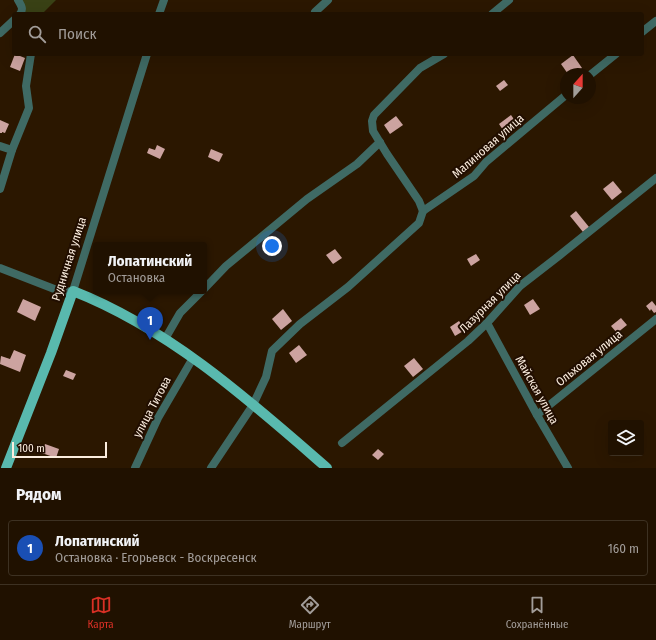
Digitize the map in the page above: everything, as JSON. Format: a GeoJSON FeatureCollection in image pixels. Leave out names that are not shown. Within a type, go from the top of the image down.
{"type":"FeatureCollection","features":[{"type":"Feature","properties":{"kind":"main road"},"geometry":{"type":"LineString","coordinates":[[73,291],[108,306],[138,322],[193,358],[253,405],[327,468]]}},
{"type":"Feature","properties":{"kind":"main road","name":"Рудничная улица"},"geometry":{"type":"LineString","coordinates":[[6,468],[51,353],[73,291]]}},
{"type":"Feature","properties":{"kind":"street"},"geometry":{"type":"LineString","coordinates":[[18,0],[21,4],[21,12]]}},
{"type":"Feature","properties":{"kind":"street"},"geometry":{"type":"LineString","coordinates":[[160,12],[164,0]]}},
{"type":"Feature","properties":{"kind":"street"},"geometry":{"type":"LineString","coordinates":[[315,12],[328,0]]}},
{"type":"Feature","properties":{"kind":"street"},"geometry":{"type":"LineString","coordinates":[[495,12],[510,0]]}},
{"type":"Feature","properties":{"kind":"street"},"geometry":{"type":"LineString","coordinates":[[644,30],[656,21]]}},
{"type":"Feature","properties":{"kind":"street"},"geometry":{"type":"LineString","coordinates":[[0,33],[12,23]]}},
{"type":"Feature","properties":{"kind":"street"},"geometry":{"type":"LineString","coordinates":[[0,189],[12,150],[29,108],[26,86],[31,56]]}},
{"type":"Feature","properties":{"kind":"street","name":"Рудничная улица"},"geometry":{"type":"LineString","coordinates":[[73,291],[146,56]]}},
{"type":"Feature","properties":{"kind":"street"},"geometry":{"type":"LineString","coordinates":[[211,468],[253,405],[266,377],[272,351],[300,324],[348,287],[419,223],[423,211],[419,201],[373,131],[372,121],[374,115],[420,68],[441,56]]}},
{"type":"Feature","properties":{"kind":"street"},"geometry":{"type":"LineString","coordinates":[[596,70],[614,56]]}},
{"type":"Feature","properties":{"kind":"street","name":"Малиновая улица"},"geometry":{"type":"LineString","coordinates":[[423,211],[474,176],[486,162],[560,100]]}},
{"type":"Feature","properties":{"kind":"street"},"geometry":{"type":"LineString","coordinates":[[207,285],[226,266],[307,200],[356,164],[380,142]]}},
{"type":"Feature","properties":{"kind":"street"},"geometry":{"type":"LineString","coordinates":[[0,146],[12,150]]}},
{"type":"Feature","properties":{"kind":"street","name":"Лазурная улица"},"geometry":{"type":"LineString","coordinates":[[342,444],[468,341],[487,323],[520,286],[656,178]]}},
{"type":"Feature","properties":{"kind":"street"},"geometry":{"type":"LineString","coordinates":[[0,268],[62,292],[73,291]]}},
{"type":"Feature","properties":{"kind":"street"},"geometry":{"type":"LineString","coordinates":[[165,339],[180,313],[199,294]]}},
{"type":"Feature","properties":{"kind":"street","name":"Ольховая улица"},"geometry":{"type":"LineString","coordinates":[[537,415],[656,319]]}},
{"type":"Feature","properties":{"kind":"street","name":"Майская улица"},"geometry":{"type":"LineString","coordinates":[[487,323],[537,415],[568,468]]}},
{"type":"Feature","properties":{"kind":"street","name":"улица Титова"},"geometry":{"type":"LineString","coordinates":[[135,468],[158,418],[193,358]]}},
{"type":"Feature","properties":{"kind":"green space"},"geometry":{"type":"Polygon","coordinates":[[[21,0],[56,0],[44,12],[23,12],[21,0]]]}},
{"type":"Feature","properties":{"kind":"building"},"geometry":{"type":"Polygon","coordinates":[[[14,56],[25,58],[20,71],[10,67],[14,56]]]}},
{"type":"Feature","properties":{"kind":"building"},"geometry":{"type":"Polygon","coordinates":[[[574,56],[582,68],[564,68],[561,64],[574,56]]]}},
{"type":"Feature","properties":{"kind":"building"},"geometry":{"type":"Polygon","coordinates":[[[504,80],[508,85],[500,91],[496,86],[504,80]]]}},
{"type":"Feature","properties":{"kind":"building"},"geometry":{"type":"Polygon","coordinates":[[[511,115],[518,125],[505,133],[499,124],[511,115]]]}},
{"type":"Feature","properties":{"kind":"building"},"geometry":{"type":"Polygon","coordinates":[[[396,116],[403,125],[390,134],[384,125],[396,116]]]}},
{"type":"Feature","properties":{"kind":"building"},"geometry":{"type":"Polygon","coordinates":[[[0,120],[9,124],[5,133],[0,133],[0,120]]]}},
{"type":"Feature","properties":{"kind":"building"},"geometry":{"type":"Polygon","coordinates":[[[157,145],[165,149],[160,159],[147,153],[149,148],[155,150],[157,145]]]}},
{"type":"Feature","properties":{"kind":"building"},"geometry":{"type":"Polygon","coordinates":[[[211,149],[223,154],[219,162],[208,157],[211,149]]]}},
{"type":"Feature","properties":{"kind":"building"},"geometry":{"type":"Polygon","coordinates":[[[613,181],[622,192],[612,200],[603,189],[613,181]]]}},
{"type":"Feature","properties":{"kind":"building"},"geometry":{"type":"Polygon","coordinates":[[[576,211],[589,227],[583,232],[570,216],[576,211]]]}},
{"type":"Feature","properties":{"kind":"building"},"geometry":{"type":"Polygon","coordinates":[[[335,249],[342,258],[333,264],[326,255],[335,249]]]}},
{"type":"Feature","properties":{"kind":"building"},"geometry":{"type":"Polygon","coordinates":[[[476,254],[480,260],[471,266],[467,259],[476,254]]]}},
{"type":"Feature","properties":{"kind":"building"},"geometry":{"type":"Polygon","coordinates":[[[23,299],[41,307],[35,321],[17,312],[23,299]]]}},
{"type":"Feature","properties":{"kind":"building"},"geometry":{"type":"Polygon","coordinates":[[[533,299],[540,309],[530,315],[524,305],[533,299]]]}},
{"type":"Feature","properties":{"kind":"building"},"geometry":{"type":"Polygon","coordinates":[[[652,301],[656,306],[656,312],[654,313],[646,306],[652,301]]]}},
{"type":"Feature","properties":{"kind":"building"},"geometry":{"type":"Polygon","coordinates":[[[283,309],[292,321],[281,330],[272,319],[283,309]]]}},
{"type":"Feature","properties":{"kind":"building"},"geometry":{"type":"Polygon","coordinates":[[[621,318],[627,325],[617,333],[611,326],[621,318]]]}},
{"type":"Feature","properties":{"kind":"building"},"geometry":{"type":"Polygon","coordinates":[[[459,321],[465,330],[455,336],[450,327],[459,321]]]}},
{"type":"Feature","properties":{"kind":"building"},"geometry":{"type":"Polygon","coordinates":[[[299,345],[307,355],[296,363],[289,353],[299,345]]]}},
{"type":"Feature","properties":{"kind":"building"},"geometry":{"type":"Polygon","coordinates":[[[14,350],[26,355],[20,372],[0,364],[1,356],[10,359],[14,350]]]}},
{"type":"Feature","properties":{"kind":"building"},"geometry":{"type":"Polygon","coordinates":[[[414,358],[423,369],[413,377],[404,366],[414,358]]]}},
{"type":"Feature","properties":{"kind":"building"},"geometry":{"type":"Polygon","coordinates":[[[66,370],[76,374],[73,380],[63,376],[66,370]]]}},
{"type":"Feature","properties":{"kind":"building"},"geometry":{"type":"Polygon","coordinates":[[[45,444],[59,449],[56,458],[42,453],[45,444]]]}},
{"type":"Feature","properties":{"kind":"building"},"geometry":{"type":"Polygon","coordinates":[[[378,449],[384,454],[378,460],[372,455],[378,449]]]}},
{"type":"Feature","properties":{"kind":"place","name":"Лопатинский"},"geometry":{"type":"Point","coordinates":[150,340]}}]}
